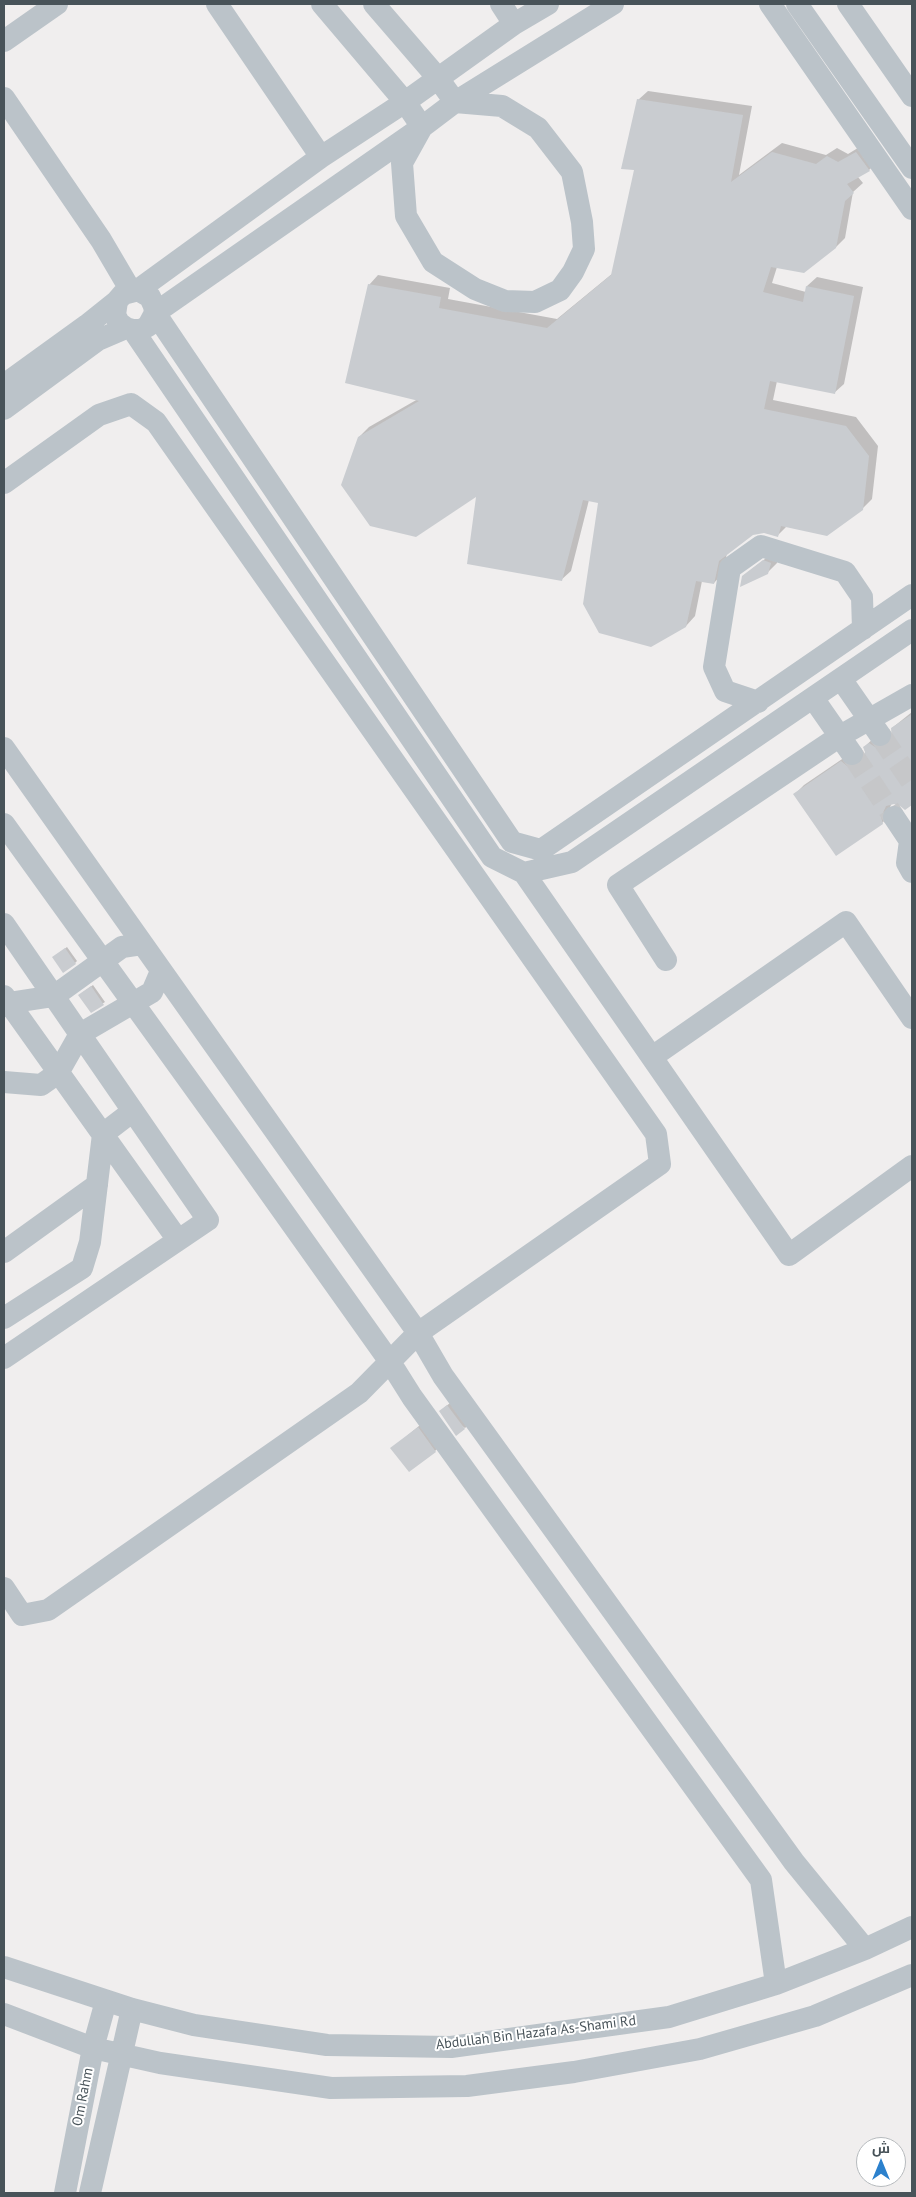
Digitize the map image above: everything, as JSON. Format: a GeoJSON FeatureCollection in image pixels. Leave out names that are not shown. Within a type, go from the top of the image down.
{"type":"FeatureCollection","features":[{"type":"Feature","properties":{"kind":"street"},"geometry":{"type":"LineString","coordinates":[[4,41],[57,4]]}},
{"type":"Feature","properties":{"kind":"street"},"geometry":{"type":"LineString","coordinates":[[217,4],[321,157]]}},
{"type":"Feature","properties":{"kind":"street"},"geometry":{"type":"LineString","coordinates":[[322,4],[405,102],[422,127]]}},
{"type":"Feature","properties":{"kind":"street"},"geometry":{"type":"LineString","coordinates":[[374,4],[437,77],[455,102],[502,106],[538,128],[572,172],[582,222],[584,249],[573,272],[560,290],[535,302],[505,301],[476,289],[434,262],[406,216],[402,163],[422,127]]}},
{"type":"Feature","properties":{"kind":"street"},"geometry":{"type":"LineString","coordinates":[[501,4],[514,24]]}},
{"type":"Feature","properties":{"kind":"street"},"geometry":{"type":"LineString","coordinates":[[4,385],[321,157],[405,102],[437,77],[514,24],[548,4]]}},
{"type":"Feature","properties":{"kind":"street"},"geometry":{"type":"LineString","coordinates":[[4,409],[98,340],[129,329],[140,330],[148,326],[155,313],[455,102],[613,4]]}},
{"type":"Feature","properties":{"kind":"street"},"geometry":{"type":"LineString","coordinates":[[770,4],[912,209]]}},
{"type":"Feature","properties":{"kind":"street"},"geometry":{"type":"LineString","coordinates":[[797,4],[912,168]]}},
{"type":"Feature","properties":{"kind":"street"},"geometry":{"type":"LineString","coordinates":[[848,4],[912,96]]}},
{"type":"Feature","properties":{"kind":"street"},"geometry":{"type":"LineString","coordinates":[[4,98],[101,240],[128,294]]}},
{"type":"Feature","properties":{"kind":"street"},"geometry":{"type":"LineString","coordinates":[[128,294],[150,298],[155,313],[512,842],[541,850],[912,596]]}},
{"type":"Feature","properties":{"kind":"street"},"geometry":{"type":"LineString","coordinates":[[128,294],[115,315],[119,323],[129,329],[492,858],[524,873],[788,1255],[912,1166]]}},
{"type":"Feature","properties":{"kind":"street"},"geometry":{"type":"LineString","coordinates":[[4,483],[99,415],[131,404],[156,422],[656,1134],[660,1164],[418,1333],[359,1394],[48,1610],[22,1615],[4,1588]]}},
{"type":"Feature","properties":{"kind":"street"},"geometry":{"type":"LineString","coordinates":[[758,702],[725,691],[714,667],[730,568],[761,546],[845,572],[862,597],[863,629]]}},
{"type":"Feature","properties":{"kind":"street"},"geometry":{"type":"LineString","coordinates":[[524,873],[572,862],[912,630]]}},
{"type":"Feature","properties":{"kind":"street"},"geometry":{"type":"LineString","coordinates":[[841,679],[874,727]]}},
{"type":"Feature","properties":{"kind":"street"},"geometry":{"type":"LineString","coordinates":[[666,960],[618,885],[874,727],[912,695]]}},
{"type":"Feature","properties":{"kind":"street"},"geometry":{"type":"LineString","coordinates":[[813,698],[846,745]]}},
{"type":"Feature","properties":{"kind":"street"},"geometry":{"type":"LineString","coordinates":[[4,748],[418,1333],[443,1376],[788,1854],[865,1949]]}},
{"type":"Feature","properties":{"kind":"street"},"geometry":{"type":"LineString","coordinates":[[894,817],[911,841],[907,863],[912,872]]}},
{"type":"Feature","properties":{"kind":"street"},"geometry":{"type":"LineString","coordinates":[[4,824],[390,1362],[412,1397],[761,1880],[776,1984]]}},
{"type":"Feature","properties":{"kind":"street"},"geometry":{"type":"LineString","coordinates":[[652,1057],[846,922],[912,1018]]}},
{"type":"Feature","properties":{"kind":"street"},"geometry":{"type":"LineString","coordinates":[[4,924],[208,1220],[4,1358]]}},
{"type":"Feature","properties":{"kind":"street"},"geometry":{"type":"LineString","coordinates":[[142,944],[122,947],[54,996],[5,1002],[103,1134],[178,1240]]}},
{"type":"Feature","properties":{"kind":"street"},"geometry":{"type":"LineString","coordinates":[[4,1082],[41,1086],[58,1073],[80,1034],[152,992],[161,971]]}},
{"type":"Feature","properties":{"kind":"street"},"geometry":{"type":"LineString","coordinates":[[4,1318],[82,1268],[90,1242],[103,1134],[133,1111]]}},
{"type":"Feature","properties":{"kind":"street"},"geometry":{"type":"LineString","coordinates":[[4,1252],[97,1185]]}},
{"type":"Feature","properties":{"kind":"street"},"geometry":{"type":"LineString","coordinates":[[82,1268],[104,1290]]}},
{"type":"Feature","properties":{"kind":"street","name":"Abdullah Bin Hazafa As-Shami Rd"},"geometry":{"type":"LineString","coordinates":[[4,1967],[132,2009],[194,2025],[327,2045],[451,2047],[669,2017],[776,1984],[865,1949],[912,1927]]}},
{"type":"Feature","properties":{"kind":"street"},"geometry":{"type":"LineString","coordinates":[[4,2014],[92,2048],[120,2056],[331,2088],[466,2086],[574,2072],[700,2049],[815,2016],[912,1975]]}},
{"type":"Feature","properties":{"kind":"street","name":"Om Rahm"},"geometry":{"type":"LineString","coordinates":[[65,2193],[92,2048],[106,2001]]}},
{"type":"Feature","properties":{"kind":"street","name":"Om Rahm"},"geometry":{"type":"LineString","coordinates":[[90,2193],[132,2009]]}},
{"type":"Feature","properties":{"kind":"building"},"geometry":{"type":"Polygon","coordinates":[[[637,99],[743,115],[731,182],[772,152],[816,164],[827,156],[838,162],[856,152],[870,171],[847,184],[854,193],[845,201],[836,248],[804,273],[771,267],[763,292],[803,302],[806,286],[854,296],[835,394],[770,381],[764,409],[846,426],[869,456],[863,510],[827,536],[781,526],[778,537],[764,533],[753,535],[719,561],[714,584],[696,581],[686,627],[651,647],[599,633],[583,604],[598,503],[583,500],[562,581],[467,564],[476,497],[416,537],[370,526],[341,485],[358,437],[419,401],[345,383],[368,284],[441,297],[439,308],[547,328],[611,275],[634,170],[621,169],[637,99]]]}},
{"type":"Feature","properties":{"kind":"building"},"geometry":{"type":"Polygon","coordinates":[[[763,560],[771,563],[768,574],[740,587],[742,576],[763,560]]]}},
{"type":"Feature","properties":{"kind":"building"},"geometry":{"type":"Polygon","coordinates":[[[912,714],[912,805],[905,810],[894,804],[886,806],[881,817],[883,824],[836,856],[793,794],[841,761],[847,766],[859,765],[864,759],[865,752],[863,747],[869,743],[875,747],[887,746],[892,740],[891,728],[912,714]]]}},
{"type":"Feature","properties":{"kind":"building"},"geometry":{"type":"Polygon","coordinates":[[[65,948],[76,964],[63,973],[52,957],[65,948]]]}},
{"type":"Feature","properties":{"kind":"building"},"geometry":{"type":"Polygon","coordinates":[[[91,986],[104,1005],[91,1013],[78,995],[91,986]]]}},
{"type":"Feature","properties":{"kind":"building"},"geometry":{"type":"Polygon","coordinates":[[[447,1405],[465,1429],[456,1436],[439,1411],[447,1405]]]}},
{"type":"Feature","properties":{"kind":"building"},"geometry":{"type":"Polygon","coordinates":[[[418,1427],[436,1452],[409,1472],[390,1448],[418,1427]]]}},
{"type":"Feature","properties":{"kind":"tunnel"},"geometry":{"type":"LineString","coordinates":[[880,735],[912,782]]}},
{"type":"Feature","properties":{"kind":"tunnel"},"geometry":{"type":"LineString","coordinates":[[852,754],[894,817]]}}]}
